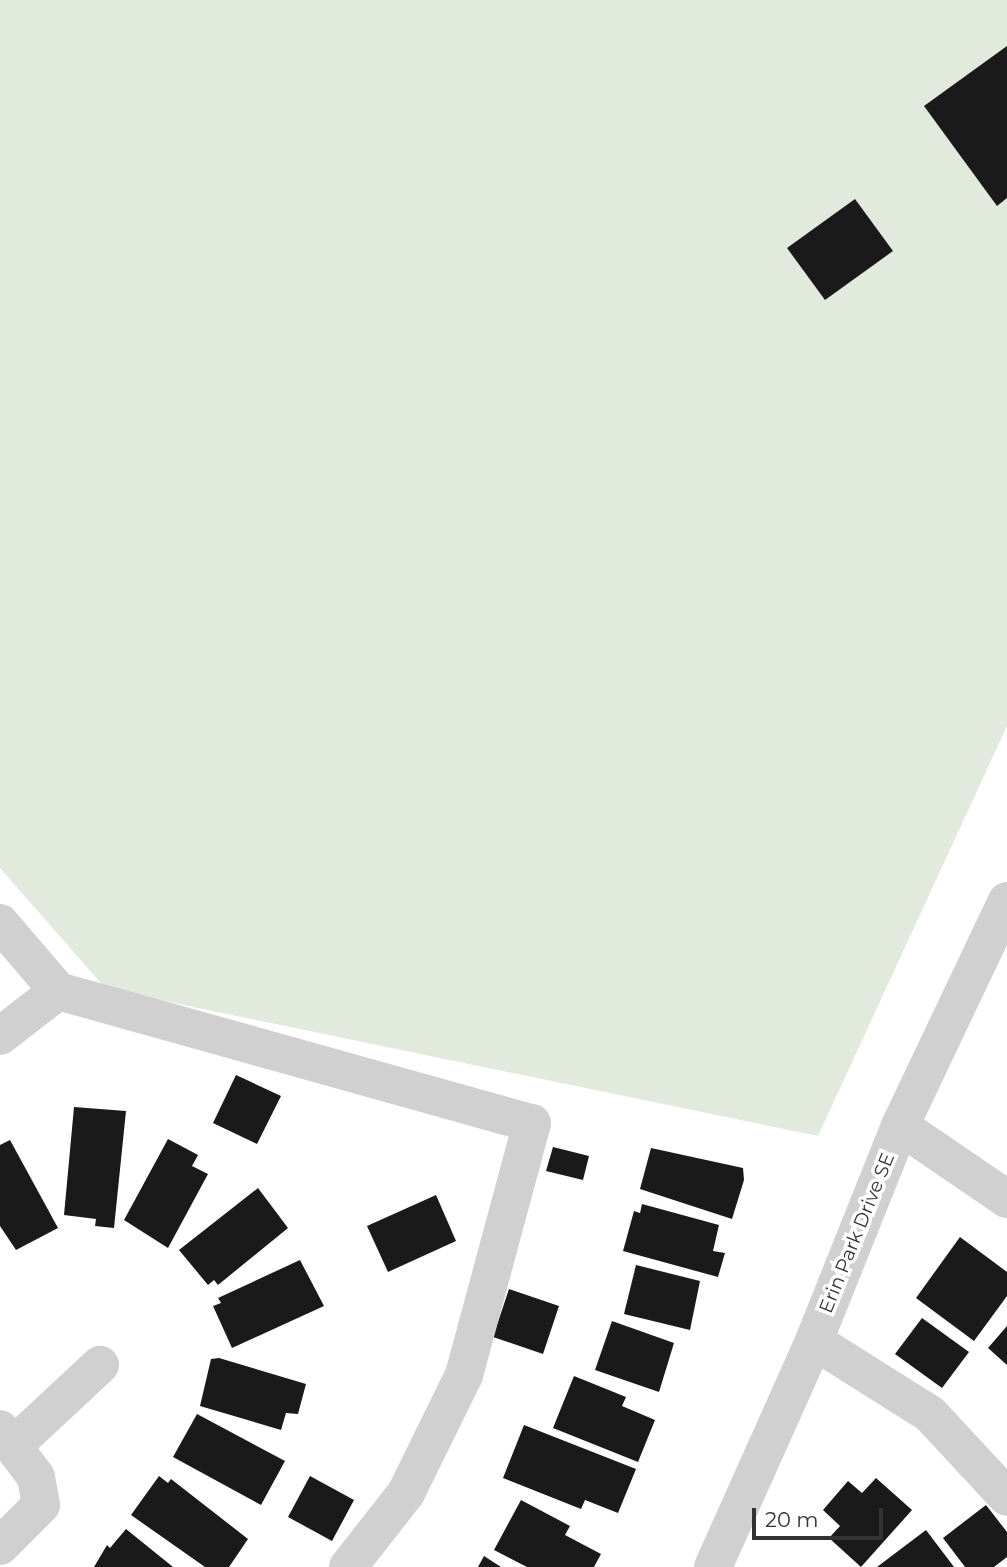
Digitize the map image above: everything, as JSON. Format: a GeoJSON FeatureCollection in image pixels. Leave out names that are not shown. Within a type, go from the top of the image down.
{"type":"FeatureCollection","features":[{"type":"Feature","properties":{"kind":"street","name":"Erin Park Drive SE"},"geometry":{"type":"LineString","coordinates":[[713,1567],[814,1341],[900,1126],[1007,901]]}},
{"type":"Feature","properties":{"kind":"street"},"geometry":{"type":"LineString","coordinates":[[0,923],[58,991],[532,1123],[464,1375],[406,1493],[348,1567]]}},
{"type":"Feature","properties":{"kind":"street"},"geometry":{"type":"LineString","coordinates":[[0,1036],[58,991]]}},
{"type":"Feature","properties":{"kind":"street"},"geometry":{"type":"LineString","coordinates":[[900,1126],[1007,1199]]}},
{"type":"Feature","properties":{"kind":"street"},"geometry":{"type":"LineString","coordinates":[[814,1341],[930,1413],[1007,1497]]}},
{"type":"Feature","properties":{"kind":"street"},"geometry":{"type":"LineString","coordinates":[[0,1546],[41,1506],[36,1477],[7,1437],[100,1366]]}},
{"type":"Feature","properties":{"kind":"shaded area"},"geometry":{"type":"Polygon","coordinates":[[[0,0],[1007,0],[1007,726],[818,1136],[106,989],[0,868],[0,0]]]}},
{"type":"Feature","properties":{"kind":"building"},"geometry":{"type":"Polygon","coordinates":[[[1007,46],[1007,198],[997,206],[924,106],[1007,46]]]}},
{"type":"Feature","properties":{"kind":"building"},"geometry":{"type":"Polygon","coordinates":[[[855,199],[893,251],[825,300],[787,248],[855,199]]]}},
{"type":"Feature","properties":{"kind":"building"},"geometry":{"type":"Polygon","coordinates":[[[236,1075],[281,1096],[257,1144],[213,1123],[236,1075]]]}},
{"type":"Feature","properties":{"kind":"building"},"geometry":{"type":"Polygon","coordinates":[[[74,1107],[126,1111],[114,1228],[95,1226],[96,1219],[64,1215],[74,1107]]]}},
{"type":"Feature","properties":{"kind":"building"},"geometry":{"type":"Polygon","coordinates":[[[168,1139],[198,1155],[192,1166],[208,1174],[168,1248],[124,1220],[168,1139]]]}},
{"type":"Feature","properties":{"kind":"building"},"geometry":{"type":"Polygon","coordinates":[[[10,1140],[58,1228],[16,1250],[0,1226],[0,1145],[10,1140]]]}},
{"type":"Feature","properties":{"kind":"building"},"geometry":{"type":"Polygon","coordinates":[[[553,1147],[589,1156],[583,1180],[546,1171],[553,1147]]]}},
{"type":"Feature","properties":{"kind":"building"},"geometry":{"type":"Polygon","coordinates":[[[651,1148],[743,1168],[744,1180],[732,1219],[640,1189],[651,1148]]]}},
{"type":"Feature","properties":{"kind":"building"},"geometry":{"type":"Polygon","coordinates":[[[258,1188],[288,1228],[218,1285],[214,1280],[208,1285],[179,1250],[258,1188]]]}},
{"type":"Feature","properties":{"kind":"building"},"geometry":{"type":"Polygon","coordinates":[[[436,1195],[456,1241],[388,1272],[367,1226],[436,1195]]]}},
{"type":"Feature","properties":{"kind":"building"},"geometry":{"type":"Polygon","coordinates":[[[642,1204],[719,1225],[713,1251],[725,1253],[718,1277],[623,1251],[634,1211],[640,1213],[642,1204]]]}},
{"type":"Feature","properties":{"kind":"building"},"geometry":{"type":"Polygon","coordinates":[[[960,1237],[1007,1272],[1007,1296],[974,1341],[916,1298],[960,1237]]]}},
{"type":"Feature","properties":{"kind":"building"},"geometry":{"type":"Polygon","coordinates":[[[300,1260],[324,1306],[232,1348],[213,1306],[221,1303],[218,1298],[300,1260]]]}},
{"type":"Feature","properties":{"kind":"building"},"geometry":{"type":"Polygon","coordinates":[[[636,1265],[700,1281],[690,1330],[624,1314],[636,1265]]]}},
{"type":"Feature","properties":{"kind":"building"},"geometry":{"type":"Polygon","coordinates":[[[509,1289],[559,1306],[543,1354],[493,1337],[509,1289]]]}},
{"type":"Feature","properties":{"kind":"building"},"geometry":{"type":"Polygon","coordinates":[[[922,1318],[969,1352],[942,1388],[895,1354],[922,1318]]]}},
{"type":"Feature","properties":{"kind":"building"},"geometry":{"type":"Polygon","coordinates":[[[612,1321],[674,1343],[659,1392],[595,1370],[612,1321]]]}},
{"type":"Feature","properties":{"kind":"building"},"geometry":{"type":"Polygon","coordinates":[[[1007,1326],[1007,1365],[988,1348],[1007,1326]]]}},
{"type":"Feature","properties":{"kind":"building"},"geometry":{"type":"Polygon","coordinates":[[[219,1358],[306,1384],[298,1414],[286,1413],[281,1430],[200,1406],[211,1359],[219,1358]]]}},
{"type":"Feature","properties":{"kind":"building"},"geometry":{"type":"Polygon","coordinates":[[[574,1376],[626,1397],[622,1406],[655,1420],[638,1462],[553,1428],[574,1376]]]}},
{"type":"Feature","properties":{"kind":"building"},"geometry":{"type":"Polygon","coordinates":[[[197,1414],[285,1461],[261,1505],[173,1457],[197,1414]]]}},
{"type":"Feature","properties":{"kind":"building"},"geometry":{"type":"Polygon","coordinates":[[[524,1425],[636,1469],[618,1513],[585,1500],[581,1509],[503,1478],[524,1425]]]}},
{"type":"Feature","properties":{"kind":"building"},"geometry":{"type":"Polygon","coordinates":[[[159,1476],[168,1483],[171,1479],[248,1539],[229,1567],[205,1567],[131,1515],[159,1476]]]}},
{"type":"Feature","properties":{"kind":"building"},"geometry":{"type":"Polygon","coordinates":[[[310,1476],[354,1500],[332,1541],[288,1517],[310,1476]]]}},
{"type":"Feature","properties":{"kind":"building"},"geometry":{"type":"Polygon","coordinates":[[[876,1478],[912,1510],[861,1567],[829,1538],[840,1526],[823,1510],[848,1481],[862,1493],[876,1478]]]}},
{"type":"Feature","properties":{"kind":"building"},"geometry":{"type":"Polygon","coordinates":[[[521,1500],[570,1526],[565,1535],[601,1554],[594,1567],[527,1567],[494,1550],[521,1500]]]}},
{"type":"Feature","properties":{"kind":"building"},"geometry":{"type":"Polygon","coordinates":[[[986,1505],[1007,1532],[1007,1557],[994,1567],[965,1567],[943,1538],[986,1505]]]}},
{"type":"Feature","properties":{"kind":"building"},"geometry":{"type":"Polygon","coordinates":[[[126,1529],[173,1567],[94,1567],[107,1545],[110,1548],[126,1529]]]}},
{"type":"Feature","properties":{"kind":"building"},"geometry":{"type":"Polygon","coordinates":[[[926,1530],[954,1567],[877,1567],[926,1530]]]}},
{"type":"Feature","properties":{"kind":"building"},"geometry":{"type":"Polygon","coordinates":[[[484,1556],[501,1567],[478,1567],[484,1556]]]}}]}
